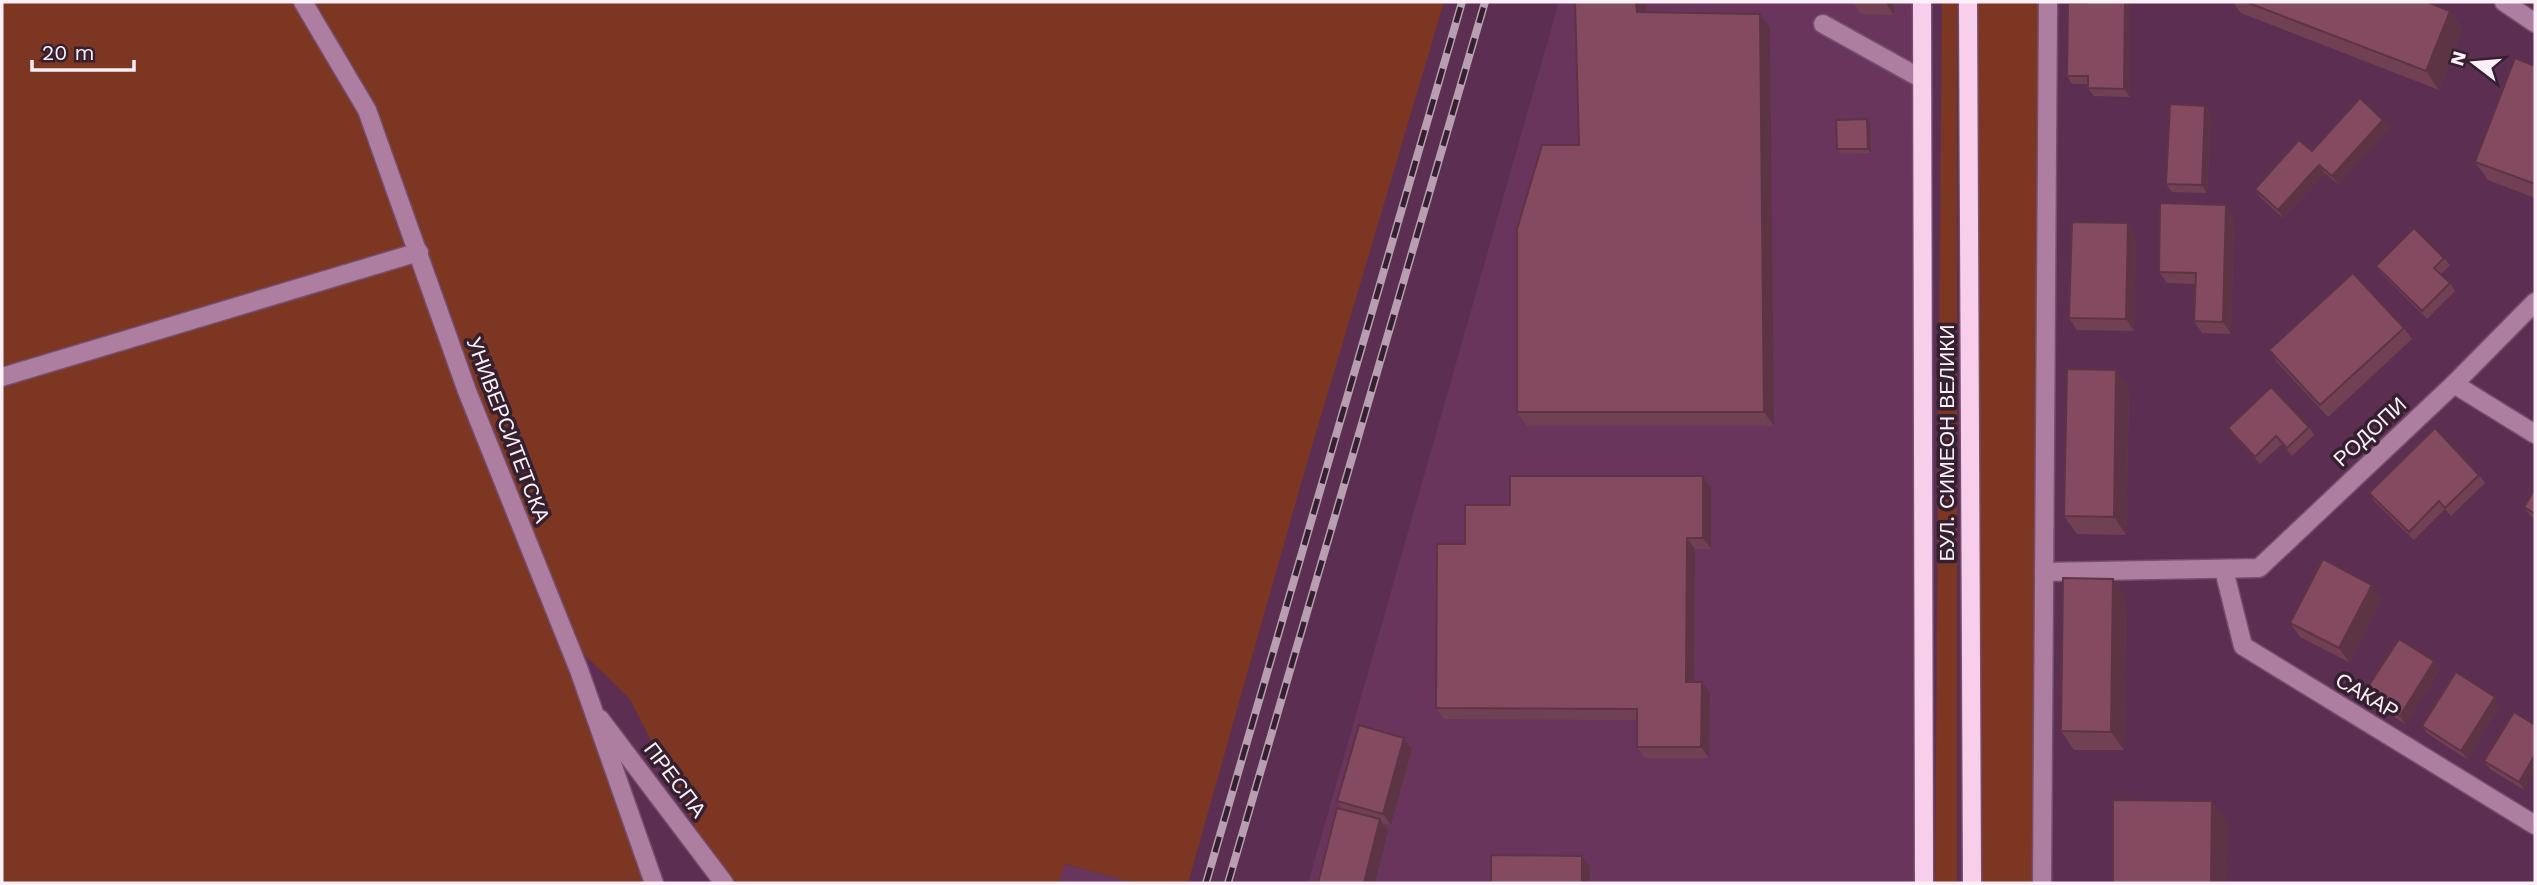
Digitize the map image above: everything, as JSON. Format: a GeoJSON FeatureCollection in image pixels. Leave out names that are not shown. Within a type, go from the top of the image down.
{"type":"FeatureCollection","features":[{"type":"Feature","properties":{"kind":"main road","name":"БУЛ. СИМЕОН ВЕЛИКИ"},"geometry":{"type":"LineString","coordinates":[[1922,2],[1924,883]]}},
{"type":"Feature","properties":{"kind":"main road","name":"БУЛ. СИМЕОН ВЕЛИКИ"},"geometry":{"type":"LineString","coordinates":[[1968,2],[1972,883]]}},
{"type":"Feature","properties":{"kind":"street","name":"УНИВЕРСИТЕТСКА"},"geometry":{"type":"LineString","coordinates":[[303,2],[367,110],[467,391],[590,705],[654,883]]}},
{"type":"Feature","properties":{"kind":"street"},"geometry":{"type":"LineString","coordinates":[[2042,883],[2048,2]]}},
{"type":"Feature","properties":{"kind":"street"},"geometry":{"type":"LineString","coordinates":[[2504,2],[2535,23]]}},
{"type":"Feature","properties":{"kind":"street"},"geometry":{"type":"LineString","coordinates":[[1823,24],[1922,79]]}},
{"type":"Feature","properties":{"kind":"street"},"geometry":{"type":"LineString","coordinates":[[2,377],[419,252]]}},
{"type":"Feature","properties":{"kind":"street","name":"РОДОПИ"},"geometry":{"type":"LineString","coordinates":[[2044,572],[2259,568],[2454,384],[2535,302]]}},
{"type":"Feature","properties":{"kind":"street"},"geometry":{"type":"LineString","coordinates":[[2454,384],[2535,434]]}},
{"type":"Feature","properties":{"kind":"street","name":"САКАР"},"geometry":{"type":"LineString","coordinates":[[2224,570],[2243,646],[2535,825]]}},
{"type":"Feature","properties":{"kind":"street","name":"ПРЕСПА"},"geometry":{"type":"LineString","coordinates":[[590,705],[724,883]]}},
{"type":"Feature","properties":{"kind":"shaded area"},"geometry":{"type":"Polygon","coordinates":[[[2,2],[1444,2],[1304,473],[1188,883],[1135,883],[1065,864],[1058,883],[724,883],[630,699],[562,633],[654,883],[2,883],[2,2]]]}},
{"type":"Feature","properties":{"kind":"shaded area"},"geometry":{"type":"Polygon","coordinates":[[[1559,2],[1922,2],[1924,883],[1308,883],[1559,2]]]}},
{"type":"Feature","properties":{"kind":"shaded area"},"geometry":{"type":"Polygon","coordinates":[[[1942,2],[1957,2],[1957,883],[1935,883],[1942,2]]]}},
{"type":"Feature","properties":{"kind":"shaded area"},"geometry":{"type":"Polygon","coordinates":[[[1968,2],[2048,2],[2042,883],[1972,883],[1968,2]]]}},
{"type":"Feature","properties":{"kind":"shaded area"},"geometry":{"type":"Polygon","coordinates":[[[1064,864],[1135,883],[1058,883],[1064,864]]]}},
{"type":"Feature","properties":{"kind":"building"},"geometry":{"type":"Polygon","coordinates":[[[1575,2],[1636,2],[1637,12],[1760,14],[1764,412],[1517,412],[1517,229],[1542,145],[1579,145],[1575,2]]]}},
{"type":"Feature","properties":{"kind":"building"},"geometry":{"type":"Polygon","coordinates":[[[2125,2],[2124,89],[2088,88],[2088,76],[2067,76],[2068,3],[2125,2]]]}},
{"type":"Feature","properties":{"kind":"building"},"geometry":{"type":"Polygon","coordinates":[[[2246,2],[2427,2],[2450,11],[2426,71],[2246,2]]]}},
{"type":"Feature","properties":{"kind":"building"},"geometry":{"type":"Polygon","coordinates":[[[2515,58],[2535,66],[2535,184],[2475,162],[2515,58]]]}},
{"type":"Feature","properties":{"kind":"building"},"geometry":{"type":"Polygon","coordinates":[[[2360,98],[2383,120],[2332,176],[2319,165],[2278,210],[2255,189],[2299,140],[2312,151],[2360,98]]]}},
{"type":"Feature","properties":{"kind":"building"},"geometry":{"type":"Polygon","coordinates":[[[2170,104],[2205,106],[2202,185],[2166,184],[2170,104]]]}},
{"type":"Feature","properties":{"kind":"building"},"geometry":{"type":"Polygon","coordinates":[[[1867,119],[1868,149],[1837,149],[1836,120],[1867,119]]]}},
{"type":"Feature","properties":{"kind":"building"},"geometry":{"type":"Polygon","coordinates":[[[2160,203],[2226,205],[2223,322],[2194,321],[2196,273],[2159,272],[2160,203]]]}},
{"type":"Feature","properties":{"kind":"building"},"geometry":{"type":"Polygon","coordinates":[[[2072,222],[2128,223],[2126,319],[2069,318],[2072,222]]]}},
{"type":"Feature","properties":{"kind":"building"},"geometry":{"type":"Polygon","coordinates":[[[2414,228],[2444,258],[2434,268],[2450,283],[2422,311],[2376,266],[2414,228]]]}},
{"type":"Feature","properties":{"kind":"building"},"geometry":{"type":"Polygon","coordinates":[[[2353,273],[2404,328],[2320,405],[2269,350],[2353,273]]]}},
{"type":"Feature","properties":{"kind":"building"},"geometry":{"type":"Polygon","coordinates":[[[2067,369],[2116,370],[2114,517],[2064,516],[2067,369]]]}},
{"type":"Feature","properties":{"kind":"building"},"geometry":{"type":"Polygon","coordinates":[[[2271,387],[2309,427],[2287,448],[2276,436],[2255,457],[2228,428],[2271,387]]]}},
{"type":"Feature","properties":{"kind":"building"},"geometry":{"type":"Polygon","coordinates":[[[2435,428],[2479,475],[2445,508],[2439,501],[2409,532],[2369,493],[2435,428]]]}},
{"type":"Feature","properties":{"kind":"building"},"geometry":{"type":"Polygon","coordinates":[[[1510,476],[1703,476],[1703,538],[1687,538],[1686,682],[1702,682],[1701,747],[1637,747],[1637,709],[1436,708],[1437,544],[1465,544],[1465,505],[1510,505],[1510,476]]]}},
{"type":"Feature","properties":{"kind":"building"},"geometry":{"type":"Polygon","coordinates":[[[2535,489],[2535,514],[2524,507],[2535,489]]]}},
{"type":"Feature","properties":{"kind":"building"},"geometry":{"type":"Polygon","coordinates":[[[2323,559],[2372,585],[2339,648],[2290,623],[2323,559]]]}},
{"type":"Feature","properties":{"kind":"building"},"geometry":{"type":"Polygon","coordinates":[[[2063,578],[2113,579],[2111,732],[2061,731],[2063,578]]]}},
{"type":"Feature","properties":{"kind":"building"},"geometry":{"type":"Polygon","coordinates":[[[2399,639],[2434,661],[2400,716],[2364,693],[2399,639]]]}},
{"type":"Feature","properties":{"kind":"building"},"geometry":{"type":"Polygon","coordinates":[[[2456,672],[2495,697],[2461,751],[2422,726],[2456,672]]]}},
{"type":"Feature","properties":{"kind":"building"},"geometry":{"type":"Polygon","coordinates":[[[2514,712],[2535,725],[2535,755],[2519,782],[2484,761],[2514,712]]]}},
{"type":"Feature","properties":{"kind":"building"},"geometry":{"type":"Polygon","coordinates":[[[1359,725],[1404,738],[1383,814],[1337,801],[1359,725]]]}},
{"type":"Feature","properties":{"kind":"building"},"geometry":{"type":"Polygon","coordinates":[[[2113,800],[2212,801],[2211,883],[2113,883],[2113,800]]]}},
{"type":"Feature","properties":{"kind":"building"},"geometry":{"type":"Polygon","coordinates":[[[1337,808],[1380,819],[1364,883],[1318,883],[1337,808]]]}},
{"type":"Feature","properties":{"kind":"building"},"geometry":{"type":"Polygon","coordinates":[[[1491,855],[1582,856],[1582,883],[1491,883],[1491,855]]]}},
{"type":"Feature","properties":{"kind":"railway"},"geometry":{"type":"LineString","coordinates":[[1206,883],[1462,2]]}},
{"type":"Feature","properties":{"kind":"railway"},"geometry":{"type":"LineString","coordinates":[[1228,883],[1485,2]]}}]}
